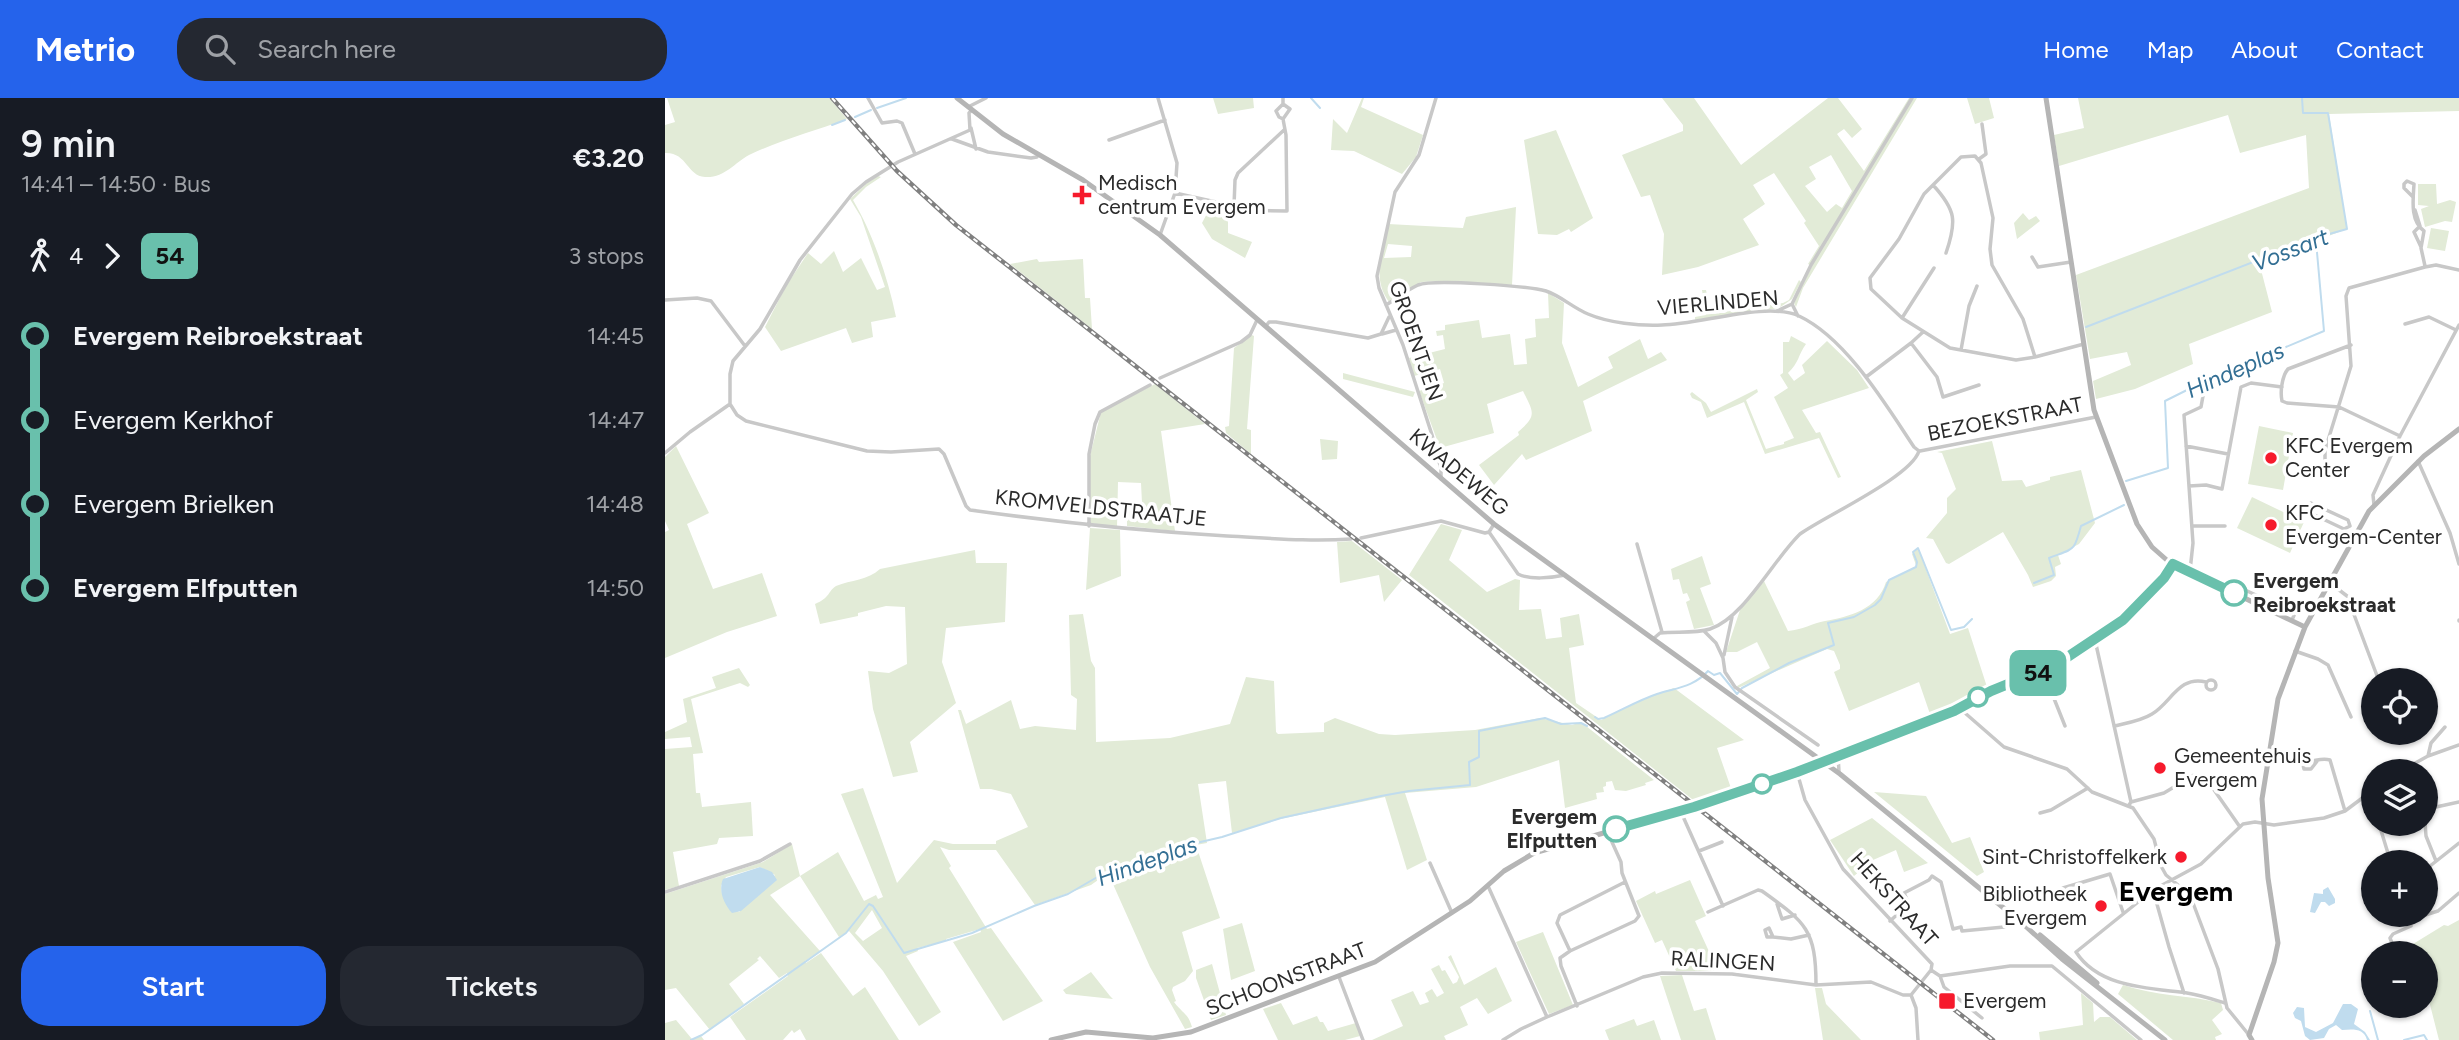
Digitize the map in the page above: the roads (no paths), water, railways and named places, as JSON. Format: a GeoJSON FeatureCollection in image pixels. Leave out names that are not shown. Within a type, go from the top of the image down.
{"type":"FeatureCollection","features":[{"type":"Feature","properties":{"kind":"street"},"geometry":{"type":"LineString","coordinates":[[868,98],[882,123],[902,123],[915,153]]}},
{"type":"Feature","properties":{"kind":"street","name":"KWADEWEG"},"geometry":{"type":"LineString","coordinates":[[957,98],[1003,134],[1083,180],[1160,235],[1494,523],[1840,774],[2060,957],[2165,1040]]}},
{"type":"Feature","properties":{"kind":"street"},"geometry":{"type":"LineString","coordinates":[[976,149],[969,113],[970,108],[986,98]]}},
{"type":"Feature","properties":{"kind":"street"},"geometry":{"type":"LineString","coordinates":[[1158,98],[1177,163],[1175,193],[1160,235]]}},
{"type":"Feature","properties":{"kind":"street"},"geometry":{"type":"LineString","coordinates":[[1283,98],[1283,104],[1276,111],[1283,119]]}},
{"type":"Feature","properties":{"kind":"street","name":"GROENTJEN"},"geometry":{"type":"LineString","coordinates":[[1436,98],[1419,155],[1395,192],[1379,258],[1377,280],[1403,345],[1432,435],[1441,479]]}},
{"type":"Feature","properties":{"kind":"street"},"geometry":{"type":"LineString","coordinates":[[1777,311],[1792,304],[1811,265],[1912,98]]}},
{"type":"Feature","properties":{"kind":"street"},"geometry":{"type":"LineString","coordinates":[[2046,98],[2096,417],[2137,524],[2152,547],[2173,564],[2305,627]]}},
{"type":"Feature","properties":{"kind":"street"},"geometry":{"type":"LineString","coordinates":[[1175,193],[1234,206],[1240,210],[1287,211],[1286,135],[1283,119],[1290,109],[1283,104]]}},
{"type":"Feature","properties":{"kind":"street"},"geometry":{"type":"LineString","coordinates":[[1109,140],[1165,120]]}},
{"type":"Feature","properties":{"kind":"street"},"geometry":{"type":"LineString","coordinates":[[1979,159],[1986,154],[1982,124]]}},
{"type":"Feature","properties":{"kind":"street"},"geometry":{"type":"LineString","coordinates":[[665,453],[730,404],[730,371],[733,361],[760,329],[800,260],[852,194],[891,166],[971,128]]}},
{"type":"Feature","properties":{"kind":"street"},"geometry":{"type":"LineString","coordinates":[[1234,206],[1235,180],[1238,173],[1284,130]]}},
{"type":"Feature","properties":{"kind":"street"},"geometry":{"type":"LineString","coordinates":[[952,138],[953,141],[976,149],[1031,158],[1037,157],[1038,154]]}},
{"type":"Feature","properties":{"kind":"street"},"geometry":{"type":"LineString","coordinates":[[1979,159],[1971,155],[1961,157],[1913,209],[1899,239],[1870,282],[1873,291],[1902,317],[1950,348],[2015,360],[2084,344]]}},
{"type":"Feature","properties":{"kind":"street"},"geometry":{"type":"LineString","coordinates":[[1979,159],[1993,218],[1991,265],[2023,319],[2035,357]]}},
{"type":"Feature","properties":{"kind":"street"},"geometry":{"type":"LineString","coordinates":[[1933,185],[1946,199],[1953,215],[1953,232],[1946,253]]}},
{"type":"Feature","properties":{"kind":"street"},"geometry":{"type":"LineString","coordinates":[[2413,197],[2413,210],[2417,213],[2419,228],[2424,231],[2421,248]]}},
{"type":"Feature","properties":{"kind":"street"},"geometry":{"type":"LineString","coordinates":[[2419,228],[2414,232],[2425,267]]}},
{"type":"Feature","properties":{"kind":"street"},"geometry":{"type":"LineString","coordinates":[[2032,257],[2041,267],[2071,262]]}},
{"type":"Feature","properties":{"kind":"street"},"geometry":{"type":"LineString","coordinates":[[2325,463],[2325,450],[2351,366],[2346,296],[2349,288],[2436,265],[2459,270]]}},
{"type":"Feature","properties":{"kind":"street"},"geometry":{"type":"LineString","coordinates":[[1902,317],[1934,268]]}},
{"type":"Feature","properties":{"kind":"street","name":"VIERLINDEN"},"geometry":{"type":"LineString","coordinates":[[1386,305],[1418,285],[1448,283],[1545,291],[1588,314],[1650,325],[1670,325],[1777,311],[1798,316],[1835,344],[1866,377],[1919,451]]}},
{"type":"Feature","properties":{"kind":"street"},"geometry":{"type":"LineString","coordinates":[[1961,350],[1969,306],[1977,286]]}},
{"type":"Feature","properties":{"kind":"street"},"geometry":{"type":"LineString","coordinates":[[665,300],[697,298],[711,301],[745,346]]}},
{"type":"Feature","properties":{"kind":"street"},"geometry":{"type":"LineString","coordinates":[[1792,304],[1798,316]]}},
{"type":"Feature","properties":{"kind":"street"},"geometry":{"type":"LineString","coordinates":[[1377,336],[1384,330],[1389,315]]}},
{"type":"Feature","properties":{"kind":"street"},"geometry":{"type":"LineString","coordinates":[[2405,324],[2428,317],[2456,330]]}},
{"type":"Feature","properties":{"kind":"street"},"geometry":{"type":"LineString","coordinates":[[1160,378],[1246,339],[1258,319]]}},
{"type":"Feature","properties":{"kind":"street"},"geometry":{"type":"LineString","coordinates":[[1266,326],[1269,322],[1276,322],[1362,338],[1396,330]]}},
{"type":"Feature","properties":{"kind":"street"},"geometry":{"type":"LineString","coordinates":[[2374,505],[2373,495],[2400,436],[2459,325]]}},
{"type":"Feature","properties":{"kind":"street"},"geometry":{"type":"LineString","coordinates":[[1866,377],[1923,332]]}},
{"type":"Feature","properties":{"kind":"street"},"geometry":{"type":"LineString","coordinates":[[1911,343],[1937,377],[1943,397],[1979,385]]}},
{"type":"Feature","properties":{"kind":"street"},"geometry":{"type":"LineString","coordinates":[[2351,345],[2285,371],[2281,398],[2287,404],[2339,407],[2400,436]]}},
{"type":"Feature","properties":{"kind":"street"},"geometry":{"type":"LineString","coordinates":[[2189,486],[2206,485],[2222,489],[2241,387],[2251,383],[2282,387]]}},
{"type":"Feature","properties":{"kind":"street"},"geometry":{"type":"LineString","coordinates":[[1089,526],[1090,448],[1100,412],[1150,385]]}},
{"type":"Feature","properties":{"kind":"street"},"geometry":{"type":"LineString","coordinates":[[2190,571],[2192,526],[2184,415],[2201,407],[2203,396]]}},
{"type":"Feature","properties":{"kind":"street","name":"KROMVELDSTRAATJE"},"geometry":{"type":"LineString","coordinates":[[730,404],[737,415],[746,421],[856,448],[891,452],[939,449],[947,460],[968,509],[1089,526],[1285,539],[1351,539]]}},
{"type":"Feature","properties":{"kind":"street","name":"BEZOEKSTRAAT"},"geometry":{"type":"LineString","coordinates":[[1919,451],[2096,417]]}},
{"type":"Feature","properties":{"kind":"street"},"geometry":{"type":"LineString","coordinates":[[2251,1038],[2278,943],[2268,878],[2262,799],[2278,699],[2305,627],[2374,505],[2418,461],[2459,429]]}},
{"type":"Feature","properties":{"kind":"street"},"geometry":{"type":"LineString","coordinates":[[2186,446],[2228,454]]}},
{"type":"Feature","properties":{"kind":"street"},"geometry":{"type":"LineString","coordinates":[[1653,639],[1662,632],[1704,631],[1732,617],[1800,534],[1892,478],[1915,460],[1919,451]]}},
{"type":"Feature","properties":{"kind":"street"},"geometry":{"type":"LineString","coordinates":[[2418,461],[2450,533],[2458,561]]}},
{"type":"Feature","properties":{"kind":"street"},"geometry":{"type":"LineString","coordinates":[[2346,529],[2350,526],[2348,520],[2316,504],[2308,505],[2308,512],[2355,535]]}},
{"type":"Feature","properties":{"kind":"street"},"geometry":{"type":"LineString","coordinates":[[1361,538],[1441,521],[1476,532],[1489,532],[1494,523]]}},
{"type":"Feature","properties":{"kind":"street"},"geometry":{"type":"LineString","coordinates":[[2192,526],[2225,526]]}},
{"type":"Feature","properties":{"kind":"street","name":"KWADEWEG"},"geometry":{"type":"LineString","coordinates":[[1489,532],[1518,574],[1523,577],[1565,575]]}},
{"type":"Feature","properties":{"kind":"street"},"geometry":{"type":"LineString","coordinates":[[1637,544],[1662,632]]}},
{"type":"Feature","properties":{"kind":"street"},"geometry":{"type":"LineString","coordinates":[[1823,761],[2059,664],[2134,611],[2173,564]]}},
{"type":"Feature","properties":{"kind":"street"},"geometry":{"type":"LineString","coordinates":[[2329,582],[2347,596],[2374,668]]}},
{"type":"Feature","properties":{"kind":"street"},"geometry":{"type":"LineString","coordinates":[[1723,658],[1732,617]]}},
{"type":"Feature","properties":{"kind":"street"},"geometry":{"type":"LineString","coordinates":[[1704,631],[1716,643],[1723,658],[1725,672],[1735,687],[1818,745]]}},
{"type":"Feature","properties":{"kind":"street"},"geometry":{"type":"LineString","coordinates":[[2095,640],[2130,803],[2150,831],[2166,875],[2184,890],[2193,903],[2218,969],[2225,1003],[2251,1038]]}},
{"type":"Feature","properties":{"kind":"street"},"geometry":{"type":"LineString","coordinates":[[2295,651],[2328,665],[2351,717]]}},
{"type":"Feature","properties":{"kind":"street"},"geometry":{"type":"LineString","coordinates":[[2043,671],[2065,726]]}},
{"type":"Feature","properties":{"kind":"street"},"geometry":{"type":"LineString","coordinates":[[2115,726],[2151,715],[2175,690],[2186,684],[2206,682]]}},
{"type":"Feature","properties":{"kind":"street"},"geometry":{"type":"LineString","coordinates":[[1962,706],[1965,713],[2004,747],[2067,769],[2099,796],[2130,803],[2164,793],[2194,775],[2205,776],[2240,827]]}},
{"type":"Feature","properties":{"kind":"street"},"geometry":{"type":"LineString","coordinates":[[1776,728],[1782,719]]}},
{"type":"Feature","properties":{"kind":"street"},"geometry":{"type":"LineString","coordinates":[[2428,756],[2431,743],[2445,727]]}},
{"type":"Feature","properties":{"kind":"street"},"geometry":{"type":"LineString","coordinates":[[2423,759],[2459,745]]}},
{"type":"Feature","properties":{"kind":"street"},"geometry":{"type":"LineString","coordinates":[[1838,755],[1840,774]]}},
{"type":"Feature","properties":{"kind":"street"},"geometry":{"type":"LineString","coordinates":[[2318,760],[2330,760],[2345,811]]}},
{"type":"Feature","properties":{"kind":"street","name":"SCHOONSTRAAT"},"geometry":{"type":"LineString","coordinates":[[1051,1040],[1093,1031],[1145,1038],[1182,1038],[1384,957],[1452,913],[1503,871],[1526,857],[1681,811],[1823,761]]}},
{"type":"Feature","properties":{"kind":"street","name":"HEKSTRAAT"},"geometry":{"type":"LineString","coordinates":[[1797,772],[1805,800],[1843,869],[1932,964],[1931,970]]}},
{"type":"Feature","properties":{"kind":"street"},"geometry":{"type":"LineString","coordinates":[[2040,813],[2051,810],[2088,788]]}},
{"type":"Feature","properties":{"kind":"street"},"geometry":{"type":"LineString","coordinates":[[2225,1003],[2184,993],[2143,989],[2099,973],[2076,952],[2153,890],[2201,864],[2246,822],[2274,825],[2315,820],[2345,811],[2361,799]]}},
{"type":"Feature","properties":{"kind":"street"},"geometry":{"type":"LineString","coordinates":[[2438,807],[2459,802]]}},
{"type":"Feature","properties":{"kind":"street"},"geometry":{"type":"LineString","coordinates":[[1681,811],[1723,906]]}},
{"type":"Feature","properties":{"kind":"street"},"geometry":{"type":"LineString","coordinates":[[1577,1006],[1560,962],[1563,955],[1637,919],[1638,911],[1607,831]]}},
{"type":"Feature","properties":{"kind":"street"},"geometry":{"type":"LineString","coordinates":[[1699,851],[1722,842]]}},
{"type":"Feature","properties":{"kind":"street"},"geometry":{"type":"LineString","coordinates":[[2438,859],[2459,843]]}},
{"type":"Feature","properties":{"kind":"street"},"geometry":{"type":"LineString","coordinates":[[665,892],[760,861],[790,844]]}},
{"type":"Feature","properties":{"kind":"street"},"geometry":{"type":"LineString","coordinates":[[1430,863],[1452,913]]}},
{"type":"Feature","properties":{"kind":"street"},"geometry":{"type":"LineString","coordinates":[[2063,888],[2109,874],[2123,912]]}},
{"type":"Feature","properties":{"kind":"street"},"geometry":{"type":"LineString","coordinates":[[1890,920],[1909,904],[1904,893],[1932,876],[1941,881],[1953,929],[1961,927],[1962,931],[2004,926]]}},
{"type":"Feature","properties":{"kind":"street"},"geometry":{"type":"LineString","coordinates":[[1570,950],[1557,923],[1560,915],[1625,882]]}},
{"type":"Feature","properties":{"kind":"street"},"geometry":{"type":"LineString","coordinates":[[1487,886],[1547,1017]]}},
{"type":"Feature","properties":{"kind":"street"},"geometry":{"type":"LineString","coordinates":[[1708,912],[1760,890],[1795,915],[1806,928],[1815,960],[1816,985]]}},
{"type":"Feature","properties":{"kind":"street"},"geometry":{"type":"LineString","coordinates":[[2153,890],[2184,993]]}},
{"type":"Feature","properties":{"kind":"street"},"geometry":{"type":"LineString","coordinates":[[2438,911],[2459,893]]}},
{"type":"Feature","properties":{"kind":"street"},"geometry":{"type":"LineString","coordinates":[[1776,901],[1782,919],[1795,915]]}},
{"type":"Feature","properties":{"kind":"street"},"geometry":{"type":"LineString","coordinates":[[2392,941],[2393,934],[2409,927]]}},
{"type":"Feature","properties":{"kind":"street"},"geometry":{"type":"LineString","coordinates":[[1773,937],[1791,939],[1809,935]]}},
{"type":"Feature","properties":{"kind":"street"},"geometry":{"type":"LineString","coordinates":[[1940,976],[2010,966],[2052,966],[2141,1040]]}},
{"type":"Feature","properties":{"kind":"street"},"geometry":{"type":"LineString","coordinates":[[1918,1040],[1916,1008],[1911,995],[1931,970],[1940,976],[1946,989],[1982,1018]]}},
{"type":"Feature","properties":{"kind":"street","name":"RALINGEN"},"geometry":{"type":"LineString","coordinates":[[1503,1040],[1547,1017],[1643,977],[1662,973],[1733,974],[1816,985],[1871,982],[1903,995],[1911,995]]}},
{"type":"Feature","properties":{"kind":"street"},"geometry":{"type":"LineString","coordinates":[[1339,977],[1363,1040]]}},
{"type":"Feature","properties":{"kind":"water"},"geometry":{"type":"Polygon","coordinates":[[[760,867],[772,872],[777,880],[741,911],[732,913],[723,897],[723,879],[760,867]]]}},
{"type":"Feature","properties":{"kind":"water"},"geometry":{"type":"Polygon","coordinates":[[[2328,887],[2335,903],[2329,906],[2321,902],[2315,913],[2310,912],[2314,893],[2323,894],[2323,890],[2328,887]]]}},
{"type":"Feature","properties":{"kind":"water"},"geometry":{"type":"Polygon","coordinates":[[[2343,1004],[2351,1004],[2358,1009],[2354,1024],[2365,1032],[2370,1040],[2367,1040],[2361,1031],[2342,1030],[2336,1025],[2329,1029],[2324,1038],[2310,1040],[2305,1036],[2301,1021],[2295,1018],[2293,1013],[2297,1007],[2304,1008],[2305,1027],[2316,1032],[2333,1023],[2343,1004]]]}},
{"type":"Feature","properties":{"kind":"waterway"},"geometry":{"type":"LineString","coordinates":[[877,108],[906,98]]}},
{"type":"Feature","properties":{"kind":"waterway"},"geometry":{"type":"LineString","coordinates":[[1311,98],[1320,108]]}},
{"type":"Feature","properties":{"kind":"waterway","name":"Vossart"},"geometry":{"type":"LineString","coordinates":[[2086,327],[2315,238],[2347,229],[2328,113],[2303,113],[2302,98]]}},
{"type":"Feature","properties":{"kind":"waterway"},"geometry":{"type":"LineString","coordinates":[[855,117],[871,110]]}},
{"type":"Feature","properties":{"kind":"waterway"},"geometry":{"type":"LineString","coordinates":[[832,125],[845,120]]}},
{"type":"Feature","properties":{"kind":"waterway","name":"Hindeplas"},"geometry":{"type":"LineString","coordinates":[[2126,481],[2168,468],[2165,401],[2205,381],[2324,331],[2316,241]]}},
{"type":"Feature","properties":{"kind":"waterway","name":"Hindeplas"},"geometry":{"type":"LineString","coordinates":[[2034,583],[2054,575],[2049,558],[2072,548],[2081,526],[2124,505]]}},
{"type":"Feature","properties":{"kind":"waterway","name":"Hindeplas"},"geometry":{"type":"LineString","coordinates":[[1595,717],[1604,718],[1650,696],[1690,684],[1708,671],[1714,675],[1720,673],[1737,694],[1742,688],[1789,663],[1834,645],[1828,623],[1854,617],[1875,605],[1881,599],[1889,580],[1916,567],[1913,552],[1918,548],[1951,630],[1964,627],[1972,619]]}},
{"type":"Feature","properties":{"kind":"waterway","name":"Hindeplas"},"geometry":{"type":"LineString","coordinates":[[691,1040],[702,1035],[846,933],[869,904],[904,953],[972,933],[1068,894],[1106,872],[1133,863],[1153,861],[1179,847],[1222,837],[1281,818],[1381,796],[1470,785],[1469,762],[1479,757],[1479,731],[1545,718],[1561,724],[1581,723],[1587,726]]}},
{"type":"Feature","properties":{"kind":"waterway"},"geometry":{"type":"LineString","coordinates":[[2372,1018],[2378,1040]]}},
{"type":"Feature","properties":{"kind":"waterway"},"geometry":{"type":"LineString","coordinates":[[2404,1040],[2424,1035],[2427,1040]]}},
{"type":"Feature","properties":{"kind":"railway"},"geometry":{"type":"LineString","coordinates":[[832,98],[897,171],[956,225],[1993,1040]]}},
{"type":"Feature","properties":{"kind":"place","name":"Medisch centrum Evergem"},"geometry":{"type":"Point","coordinates":[1082,195]}},
{"type":"Feature","properties":{"kind":"place","name":"KFC Evergem Center"},"geometry":{"type":"Point","coordinates":[2271,458]}},
{"type":"Feature","properties":{"kind":"place","name":"KFC Evergem-Center"},"geometry":{"type":"Point","coordinates":[2271,525]}},
{"type":"Feature","properties":{"kind":"place","name":"Evergem Reibroekstraat"},"geometry":{"type":"Point","coordinates":[2234,593]}},
{"type":"Feature","properties":{"kind":"place","name":"Gemeentehuis Evergem"},"geometry":{"type":"Point","coordinates":[2160,768]}},
{"type":"Feature","properties":{"kind":"place","name":"Evergem Elfputten"},"geometry":{"type":"Point","coordinates":[1616,829]}},
{"type":"Feature","properties":{"kind":"place","name":"Sint-Christoffelkerk"},"geometry":{"type":"Point","coordinates":[2181,857]}},
{"type":"Feature","properties":{"kind":"place","name":"Bibliotheek Evergem"},"geometry":{"type":"Point","coordinates":[2101,906]}},
{"type":"Feature","properties":{"kind":"place","name":"Evergem"},"geometry":{"type":"Point","coordinates":[1947,1001]}},
{"type":"Feature","properties":{"kind":"district","name":"Evergem"},"geometry":{"type":"Point","coordinates":[2176,891]}}]}
